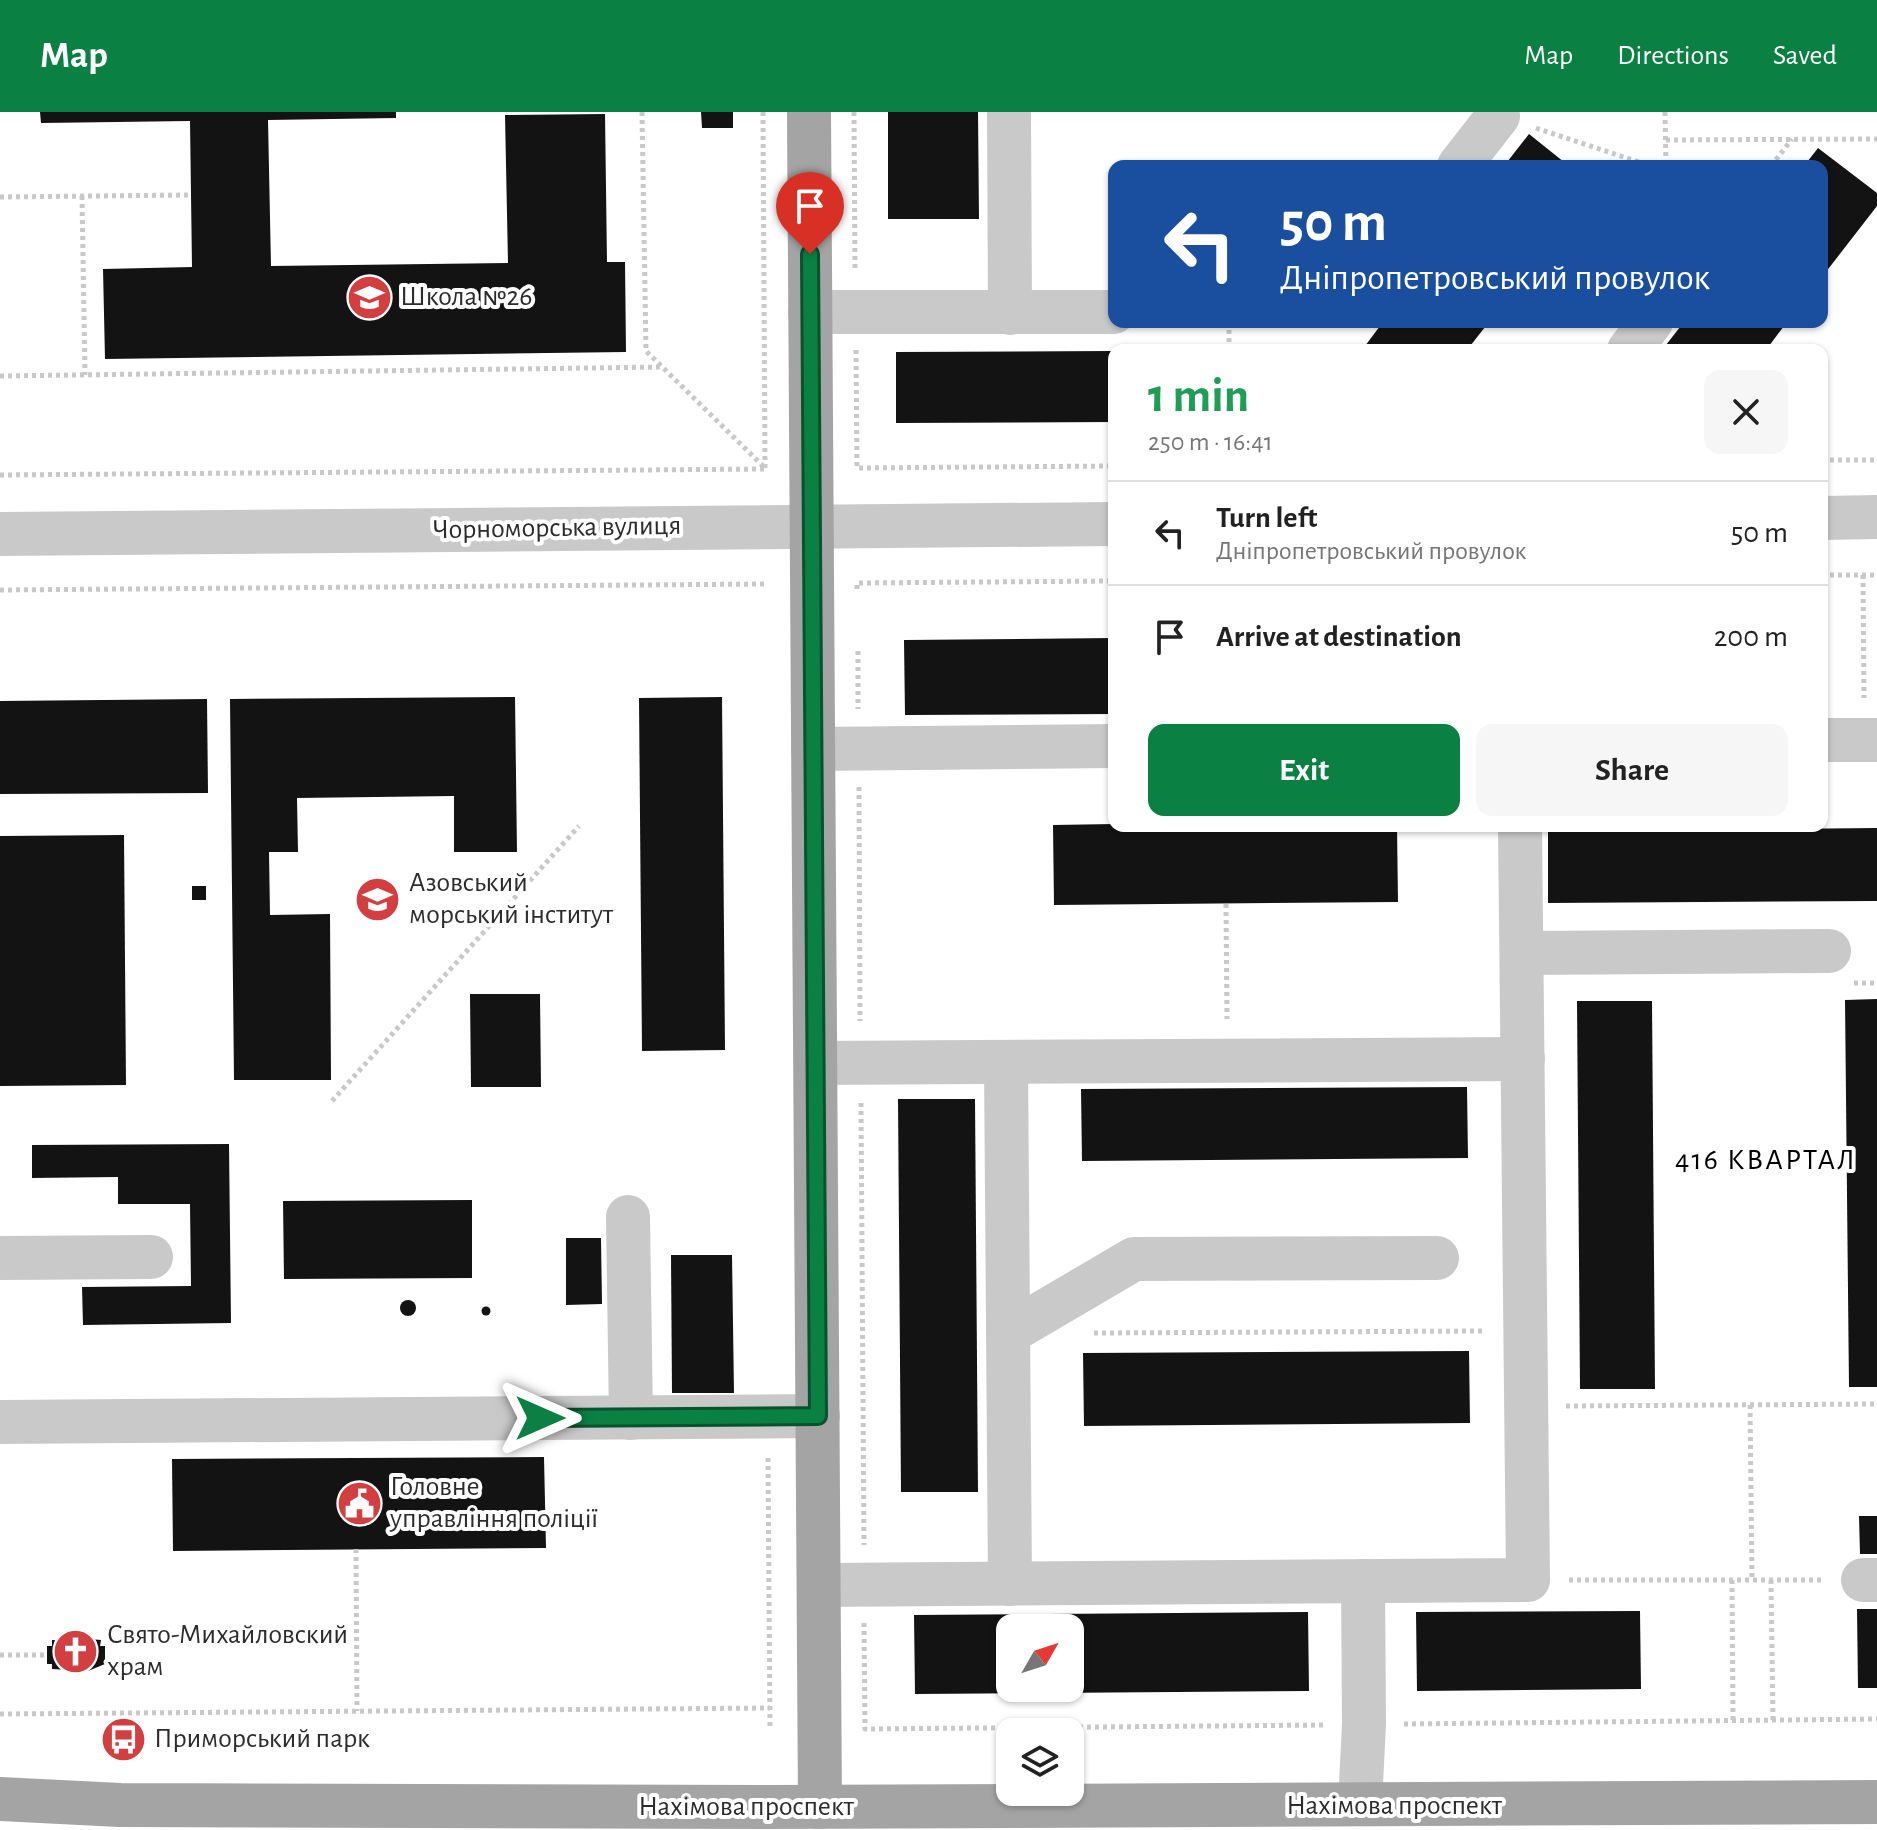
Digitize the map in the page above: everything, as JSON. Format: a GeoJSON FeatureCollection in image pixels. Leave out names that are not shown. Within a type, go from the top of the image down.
{"type":"FeatureCollection","features":[{"type":"Feature","properties":{"kind":"main road"},"geometry":{"type":"LineString","coordinates":[[809,112],[820,1807]]}},
{"type":"Feature","properties":{"kind":"main road","name":"Нахімова проспект"},"geometry":{"type":"LineString","coordinates":[[0,1799],[120,1805],[820,1807],[1877,1802]]}},
{"type":"Feature","properties":{"kind":"street"},"geometry":{"type":"LineString","coordinates":[[1009,112],[1010,313]]}},
{"type":"Feature","properties":{"kind":"street"},"geometry":{"type":"LineString","coordinates":[[1464,160],[1498,116]]}},
{"type":"Feature","properties":{"kind":"street"},"geometry":{"type":"LineString","coordinates":[[810,312],[1108,312]]}},
{"type":"Feature","properties":{"kind":"street"},"geometry":{"type":"LineString","coordinates":[[1634,344],[1646,328]]}},
{"type":"Feature","properties":{"kind":"street"},"geometry":{"type":"LineString","coordinates":[[1828,518],[1877,517]]}},
{"type":"Feature","properties":{"kind":"street","name":"Чорноморська вулиця"},"geometry":{"type":"LineString","coordinates":[[0,534],[1108,524]]}},
{"type":"Feature","properties":{"kind":"street"},"geometry":{"type":"LineString","coordinates":[[1828,740],[1871,740]]}},
{"type":"Feature","properties":{"kind":"street"},"geometry":{"type":"LineString","coordinates":[[813,749],[1108,746]]}},
{"type":"Feature","properties":{"kind":"street"},"geometry":{"type":"LineString","coordinates":[[819,1585],[1528,1580],[1520,832]]}},
{"type":"Feature","properties":{"kind":"street"},"geometry":{"type":"LineString","coordinates":[[1522,953],[1840,967]]}},
{"type":"Feature","properties":{"kind":"street"},"geometry":{"type":"LineString","coordinates":[[816,1063],[1523,1059]]}},
{"type":"Feature","properties":{"kind":"street"},"geometry":{"type":"LineString","coordinates":[[1006,1062],[1010,1584]]}},
{"type":"Feature","properties":{"kind":"street"},"geometry":{"type":"LineString","coordinates":[[628,1217],[631,1418]]}},
{"type":"Feature","properties":{"kind":"street"},"geometry":{"type":"LineString","coordinates":[[0,1258],[151,1257]]}},
{"type":"Feature","properties":{"kind":"street"},"geometry":{"type":"LineString","coordinates":[[1008,1333],[1134,1259],[1437,1258]]}},
{"type":"Feature","properties":{"kind":"street"},"geometry":{"type":"LineString","coordinates":[[0,1422],[818,1416]]}},
{"type":"Feature","properties":{"kind":"street"},"geometry":{"type":"LineString","coordinates":[[1360,1804],[1364,1724],[1363,1581]]}},
{"type":"Feature","properties":{"kind":"path"},"geometry":{"type":"LineString","coordinates":[[642,112],[646,351],[765,469]]}},
{"type":"Feature","properties":{"kind":"path"},"geometry":{"type":"LineString","coordinates":[[763,112],[765,469]]}},
{"type":"Feature","properties":{"kind":"path"},"geometry":{"type":"LineString","coordinates":[[1665,112],[1666,160]]}},
{"type":"Feature","properties":{"kind":"path"},"geometry":{"type":"LineString","coordinates":[[1498,116],[1633,160]]}},
{"type":"Feature","properties":{"kind":"path"},"geometry":{"type":"LineString","coordinates":[[1776,160],[1792,139]]}},
{"type":"Feature","properties":{"kind":"path"},"geometry":{"type":"LineString","coordinates":[[1666,140],[1877,139]]}},
{"type":"Feature","properties":{"kind":"path"},"geometry":{"type":"LineString","coordinates":[[0,197],[191,195]]}},
{"type":"Feature","properties":{"kind":"path"},"geometry":{"type":"LineString","coordinates":[[82,196],[85,375]]}},
{"type":"Feature","properties":{"kind":"path"},"geometry":{"type":"LineString","coordinates":[[0,376],[662,367]]}},
{"type":"Feature","properties":{"kind":"path"},"geometry":{"type":"LineString","coordinates":[[1828,460],[1877,460]]}},
{"type":"Feature","properties":{"kind":"path"},"geometry":{"type":"LineString","coordinates":[[857,468],[1108,466]]}},
{"type":"Feature","properties":{"kind":"path"},"geometry":{"type":"LineString","coordinates":[[0,475],[765,469]]}},
{"type":"Feature","properties":{"kind":"path"},"geometry":{"type":"LineString","coordinates":[[1828,575],[1877,575]]}},
{"type":"Feature","properties":{"kind":"path"},"geometry":{"type":"LineString","coordinates":[[1863,575],[1871,740]]}},
{"type":"Feature","properties":{"kind":"path"},"geometry":{"type":"LineString","coordinates":[[857,598],[857,583],[1108,581]]}},
{"type":"Feature","properties":{"kind":"path"},"geometry":{"type":"LineString","coordinates":[[0,590],[766,584]]}},
{"type":"Feature","properties":{"kind":"path"},"geometry":{"type":"LineString","coordinates":[[858,644],[865,1729]]}},
{"type":"Feature","properties":{"kind":"path"},"geometry":{"type":"LineString","coordinates":[[332,1101],[579,826]]}},
{"type":"Feature","properties":{"kind":"path"},"geometry":{"type":"LineString","coordinates":[[1226,904],[1228,1061]]}},
{"type":"Feature","properties":{"kind":"path"},"geometry":{"type":"LineString","coordinates":[[1840,967],[1877,983]]}},
{"type":"Feature","properties":{"kind":"path"},"geometry":{"type":"LineString","coordinates":[[1087,1333],[1525,1330]]}},
{"type":"Feature","properties":{"kind":"path"},"geometry":{"type":"LineString","coordinates":[[1526,1406],[1877,1404]]}},
{"type":"Feature","properties":{"kind":"path"},"geometry":{"type":"LineString","coordinates":[[1750,1405],[1752,1580]]}},
{"type":"Feature","properties":{"kind":"path"},"geometry":{"type":"LineString","coordinates":[[768,1417],[770,1729]]}},
{"type":"Feature","properties":{"kind":"path"},"geometry":{"type":"LineString","coordinates":[[356,1549],[357,1711]]}},
{"type":"Feature","properties":{"kind":"path"},"geometry":{"type":"LineString","coordinates":[[1528,1580],[1870,1580]]}},
{"type":"Feature","properties":{"kind":"path"},"geometry":{"type":"LineString","coordinates":[[1732,1580],[1733,1721]]}},
{"type":"Feature","properties":{"kind":"path"},"geometry":{"type":"LineString","coordinates":[[1771,1580],[1773,1720]]}},
{"type":"Feature","properties":{"kind":"path"},"geometry":{"type":"LineString","coordinates":[[0,1655],[47,1655]]}},
{"type":"Feature","properties":{"kind":"path"},"geometry":{"type":"LineString","coordinates":[[0,1714],[770,1708]]}},
{"type":"Feature","properties":{"kind":"building"},"geometry":{"type":"Polygon","coordinates":[[[40,112],[396,112],[396,118],[268,120],[271,266],[508,263],[505,115],[605,114],[607,262],[625,262],[626,352],[105,359],[103,269],[192,267],[190,121],[41,123],[40,112]]]}},
{"type":"Feature","properties":{"kind":"building"},"geometry":{"type":"Polygon","coordinates":[[[701,112],[733,112],[733,128],[702,128],[701,112]]]}},
{"type":"Feature","properties":{"kind":"building"},"geometry":{"type":"Polygon","coordinates":[[[888,112],[978,112],[979,219],[888,219],[888,112]]]}},
{"type":"Feature","properties":{"kind":"building"},"geometry":{"type":"Polygon","coordinates":[[[1529,134],[1562,160],[1509,160],[1529,134]]]}},
{"type":"Feature","properties":{"kind":"building"},"geometry":{"type":"Polygon","coordinates":[[[1818,148],[1877,193],[1877,206],[1828,269],[1828,160],[1809,160],[1818,148]]]}},
{"type":"Feature","properties":{"kind":"building"},"geometry":{"type":"Polygon","coordinates":[[[1378,328],[1484,328],[1472,344],[1366,344],[1378,328]]]}},
{"type":"Feature","properties":{"kind":"building"},"geometry":{"type":"Polygon","coordinates":[[[1679,328],[1782,328],[1770,344],[1667,344],[1679,328]]]}},
{"type":"Feature","properties":{"kind":"building"},"geometry":{"type":"Polygon","coordinates":[[[1108,351],[1108,422],[896,423],[896,352],[1108,351]]]}},
{"type":"Feature","properties":{"kind":"building"},"geometry":{"type":"Polygon","coordinates":[[[1108,638],[1108,714],[905,715],[904,640],[1108,638]]]}},
{"type":"Feature","properties":{"kind":"building"},"geometry":{"type":"Polygon","coordinates":[[[515,697],[517,852],[454,852],[454,796],[297,798],[298,852],[269,852],[270,915],[330,914],[331,1080],[234,1080],[230,699],[515,697]]]}},
{"type":"Feature","properties":{"kind":"building"},"geometry":{"type":"Polygon","coordinates":[[[722,697],[725,1050],[642,1051],[639,698],[722,697]]]}},
{"type":"Feature","properties":{"kind":"building"},"geometry":{"type":"Polygon","coordinates":[[[207,699],[208,793],[0,794],[0,701],[207,699]]]}},
{"type":"Feature","properties":{"kind":"building"},"geometry":{"type":"Polygon","coordinates":[[[1108,824],[1108,832],[1397,832],[1398,902],[1054,905],[1053,825],[1108,824]]]}},
{"type":"Feature","properties":{"kind":"building"},"geometry":{"type":"Polygon","coordinates":[[[1828,828],[1877,828],[1877,901],[1548,903],[1548,832],[1828,832],[1828,828]]]}},
{"type":"Feature","properties":{"kind":"building"},"geometry":{"type":"Polygon","coordinates":[[[124,835],[126,1085],[0,1086],[0,836],[124,835]]]}},
{"type":"Feature","properties":{"kind":"building"},"geometry":{"type":"Polygon","coordinates":[[[192,886],[206,886],[206,900],[192,900],[192,886]]]}},
{"type":"Feature","properties":{"kind":"building"},"geometry":{"type":"Polygon","coordinates":[[[470,994],[540,994],[541,1087],[471,1087],[470,994]]]}},
{"type":"Feature","properties":{"kind":"building"},"geometry":{"type":"Polygon","coordinates":[[[1877,999],[1877,1387],[1849,1387],[1845,1000],[1877,999]]]}},
{"type":"Feature","properties":{"kind":"building"},"geometry":{"type":"Polygon","coordinates":[[[1577,1001],[1652,1001],[1655,1389],[1580,1389],[1577,1001]]]}},
{"type":"Feature","properties":{"kind":"building"},"geometry":{"type":"Polygon","coordinates":[[[1467,1087],[1468,1158],[1082,1161],[1081,1089],[1467,1087]]]}},
{"type":"Feature","properties":{"kind":"building"},"geometry":{"type":"Polygon","coordinates":[[[898,1099],[975,1099],[978,1492],[901,1492],[898,1099]]]}},
{"type":"Feature","properties":{"kind":"building"},"geometry":{"type":"Polygon","coordinates":[[[229,1144],[231,1323],[83,1325],[82,1287],[191,1286],[190,1204],[118,1204],[118,1177],[32,1178],[32,1145],[229,1144]]]}},
{"type":"Feature","properties":{"kind":"building"},"geometry":{"type":"Polygon","coordinates":[[[472,1200],[472,1278],[284,1279],[283,1201],[472,1200]]]}},
{"type":"Feature","properties":{"kind":"building"},"geometry":{"type":"Polygon","coordinates":[[[566,1238],[601,1238],[602,1304],[566,1305],[566,1238]]]}},
{"type":"Feature","properties":{"kind":"building"},"geometry":{"type":"Polygon","coordinates":[[[671,1255],[732,1255],[734,1393],[672,1393],[671,1255]]]}},
{"type":"Feature","properties":{"kind":"building"},"geometry":{"type":"Polygon","coordinates":[[[405,1300],[411,1300],[416,1308],[414,1314],[405,1316],[400,1311],[400,1305],[405,1300]]]}},
{"type":"Feature","properties":{"kind":"building"},"geometry":{"type":"Polygon","coordinates":[[[486,1306],[491,1311],[486,1316],[481,1311],[486,1306]]]}},
{"type":"Feature","properties":{"kind":"building"},"geometry":{"type":"Polygon","coordinates":[[[1469,1351],[1470,1423],[1084,1426],[1083,1353],[1469,1351]]]}},
{"type":"Feature","properties":{"kind":"building"},"geometry":{"type":"Polygon","coordinates":[[[544,1457],[546,1548],[173,1551],[172,1459],[544,1457]]]}},
{"type":"Feature","properties":{"kind":"building"},"geometry":{"type":"Polygon","coordinates":[[[1859,1516],[1877,1516],[1877,1554],[1860,1554],[1859,1516]]]}},
{"type":"Feature","properties":{"kind":"building"},"geometry":{"type":"Polygon","coordinates":[[[1857,1609],[1877,1609],[1877,1688],[1858,1688],[1857,1609]]]}},
{"type":"Feature","properties":{"kind":"building"},"geometry":{"type":"Polygon","coordinates":[[[1640,1611],[1641,1689],[1417,1691],[1416,1612],[1640,1611]]]}},
{"type":"Feature","properties":{"kind":"building"},"geometry":{"type":"Polygon","coordinates":[[[1308,1612],[1309,1691],[1084,1693],[1084,1614],[1045,1614],[1308,1612]]]}},
{"type":"Feature","properties":{"kind":"building"},"geometry":{"type":"Polygon","coordinates":[[[996,1614],[996,1693],[915,1694],[914,1615],[996,1614]]]}},
{"type":"Feature","properties":{"kind":"building","name":"Свято-Михайловский храм"},"geometry":{"type":"Polygon","coordinates":[[[66,1637],[101,1640],[100,1646],[105,1646],[105,1664],[88,1671],[52,1669],[52,1664],[47,1664],[47,1646],[52,1646],[52,1640],[66,1641],[66,1637]]]}},
{"type":"Feature","properties":{"kind":"place","name":"Школа №26"},"geometry":{"type":"Point","coordinates":[369,297]}},
{"type":"Feature","properties":{"kind":"place","name":"Азовський морський інститут"},"geometry":{"type":"Point","coordinates":[378,899]}},
{"type":"Feature","properties":{"kind":"place","name":"Головне управління поліції"},"geometry":{"type":"Point","coordinates":[359,1503]}},
{"type":"Feature","properties":{"kind":"place","name":"Свято-Михайловский храм"},"geometry":{"type":"Point","coordinates":[76,1651]}},
{"type":"Feature","properties":{"kind":"place","name":"Приморський парк"},"geometry":{"type":"Point","coordinates":[123,1739]}},
{"type":"Feature","properties":{"kind":"district","name":"416 КВАРТАЛ"},"geometry":{"type":"Point","coordinates":[1766,1160]}},
{"type":"Feature","properties":{"kind":"route"},"geometry":{"type":"LineString","coordinates":[[540,1418],[818,1416],[810,254]]}}]}
